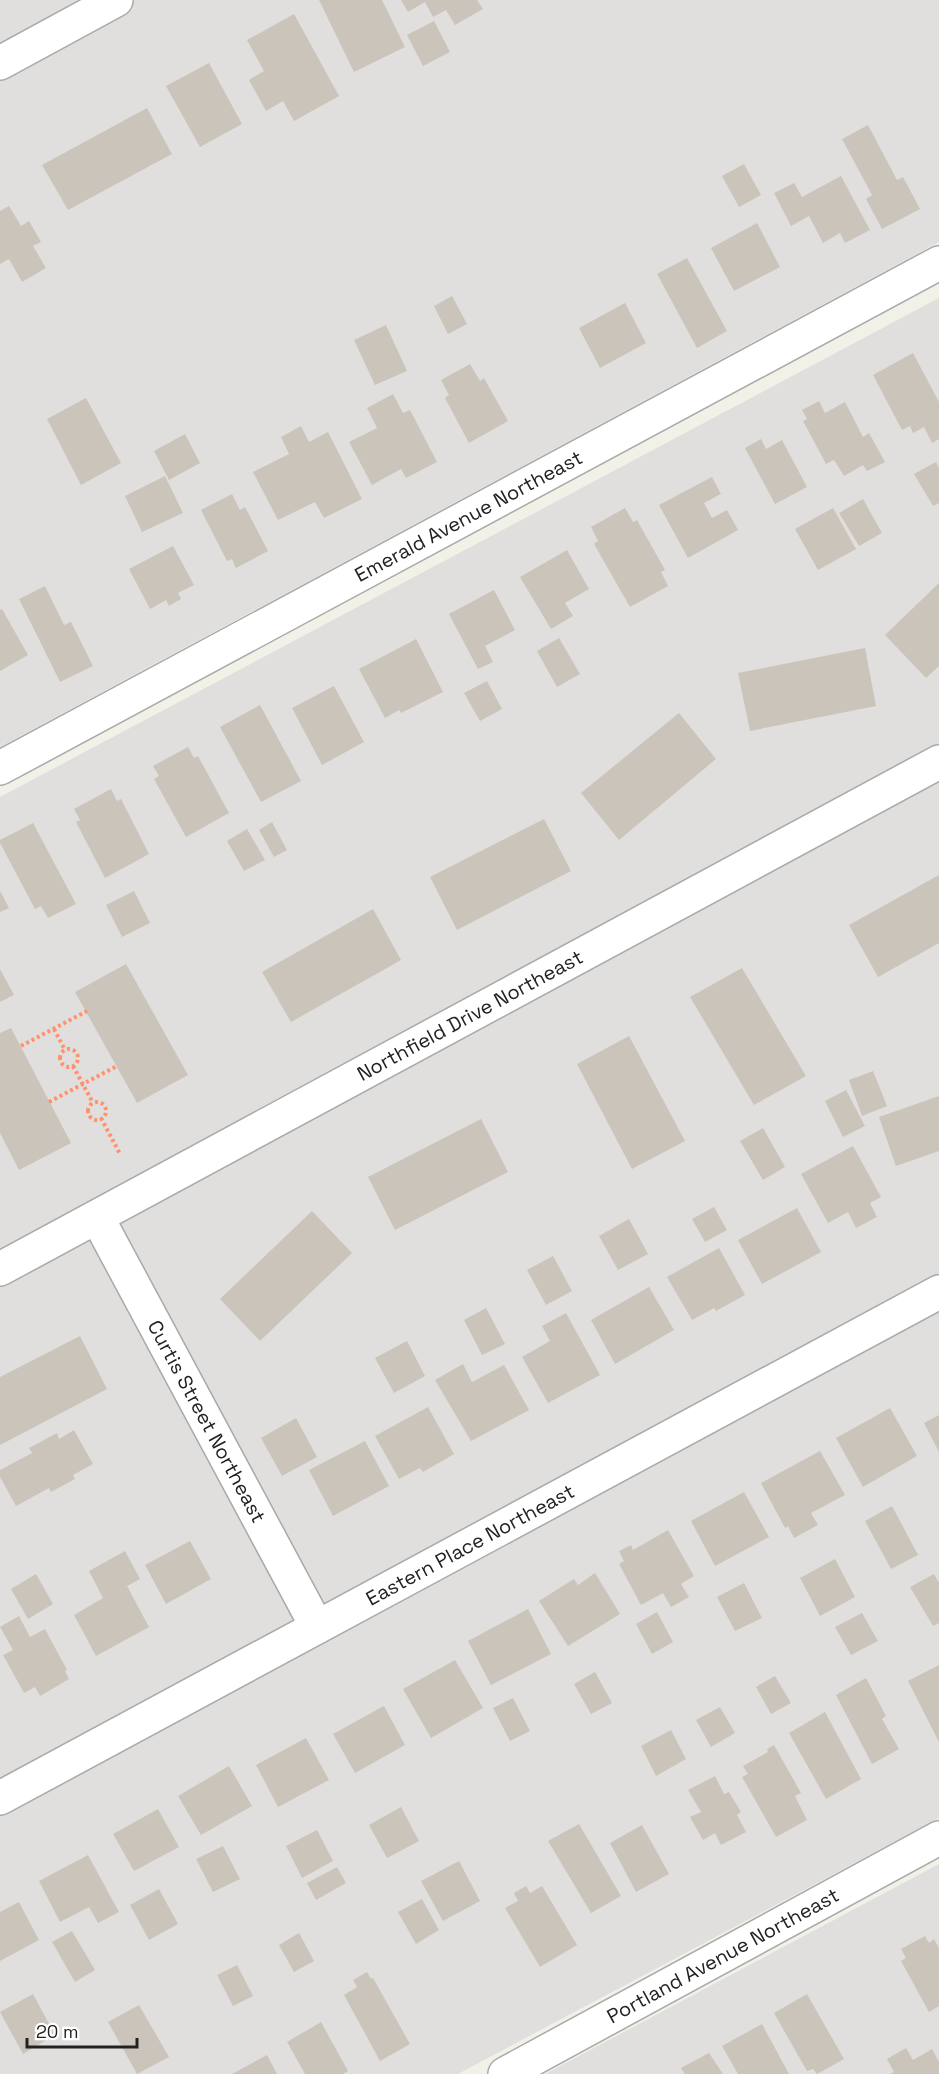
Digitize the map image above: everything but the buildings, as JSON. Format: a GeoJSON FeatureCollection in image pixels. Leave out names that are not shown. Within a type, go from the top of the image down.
{"type":"FeatureCollection","features":[{"type":"Feature","properties":{"kind":"street"},"geometry":{"type":"LineString","coordinates":[[0,63],[116,0]]}},
{"type":"Feature","properties":{"kind":"street","name":"Emerald Avenue Northeast"},"geometry":{"type":"LineString","coordinates":[[0,768],[939,263]]}},
{"type":"Feature","properties":{"kind":"street","name":"Northfield Drive Northeast"},"geometry":{"type":"LineString","coordinates":[[0,1269],[939,762]]}},
{"type":"Feature","properties":{"kind":"street","name":"Curtis Street Northeast"},"geometry":{"type":"LineString","coordinates":[[97,1217],[317,1627]]}},
{"type":"Feature","properties":{"kind":"street","name":"Eastern Place Northeast"},"geometry":{"type":"LineString","coordinates":[[0,1798],[939,1292]]}},
{"type":"Feature","properties":{"kind":"street","name":"Portland Avenue Northeast"},"geometry":{"type":"LineString","coordinates":[[512,2073],[939,1838]]}},
{"type":"Feature","properties":{"kind":"path"},"geometry":{"type":"LineString","coordinates":[[21,1046],[87,1011]]}},
{"type":"Feature","properties":{"kind":"path"},"geometry":{"type":"LineString","coordinates":[[54,1029],[65,1050]]}},
{"type":"Feature","properties":{"kind":"path"},"geometry":{"type":"LineString","coordinates":[[65,1050],[75,1052],[77,1061],[73,1066]]}},
{"type":"Feature","properties":{"kind":"path"},"geometry":{"type":"LineString","coordinates":[[65,1050],[60,1057],[61,1062],[73,1066],[93,1103]]}},
{"type":"Feature","properties":{"kind":"path"},"geometry":{"type":"LineString","coordinates":[[49,1102],[117,1066]]}},
{"type":"Feature","properties":{"kind":"path"},"geometry":{"type":"LineString","coordinates":[[93,1103],[104,1105],[106,1111],[101,1118],[96,1119],[89,1115],[89,1107],[93,1103]]}},
{"type":"Feature","properties":{"kind":"path"},"geometry":{"type":"LineString","coordinates":[[101,1118],[120,1154]]}},
{"type":"Feature","properties":{"kind":"shaded area"},"geometry":{"type":"Polygon","coordinates":[[[0,0],[939,0],[939,242],[0,747],[0,0]]]}},
{"type":"Feature","properties":{"kind":"shaded area"},"geometry":{"type":"Polygon","coordinates":[[[939,298],[939,1818],[458,2074],[0,2074],[0,797],[939,298]]]}},
{"type":"Feature","properties":{"kind":"shaded area"},"geometry":{"type":"Polygon","coordinates":[[[939,1864],[939,2074],[545,2074],[939,1864]]]}}]}
